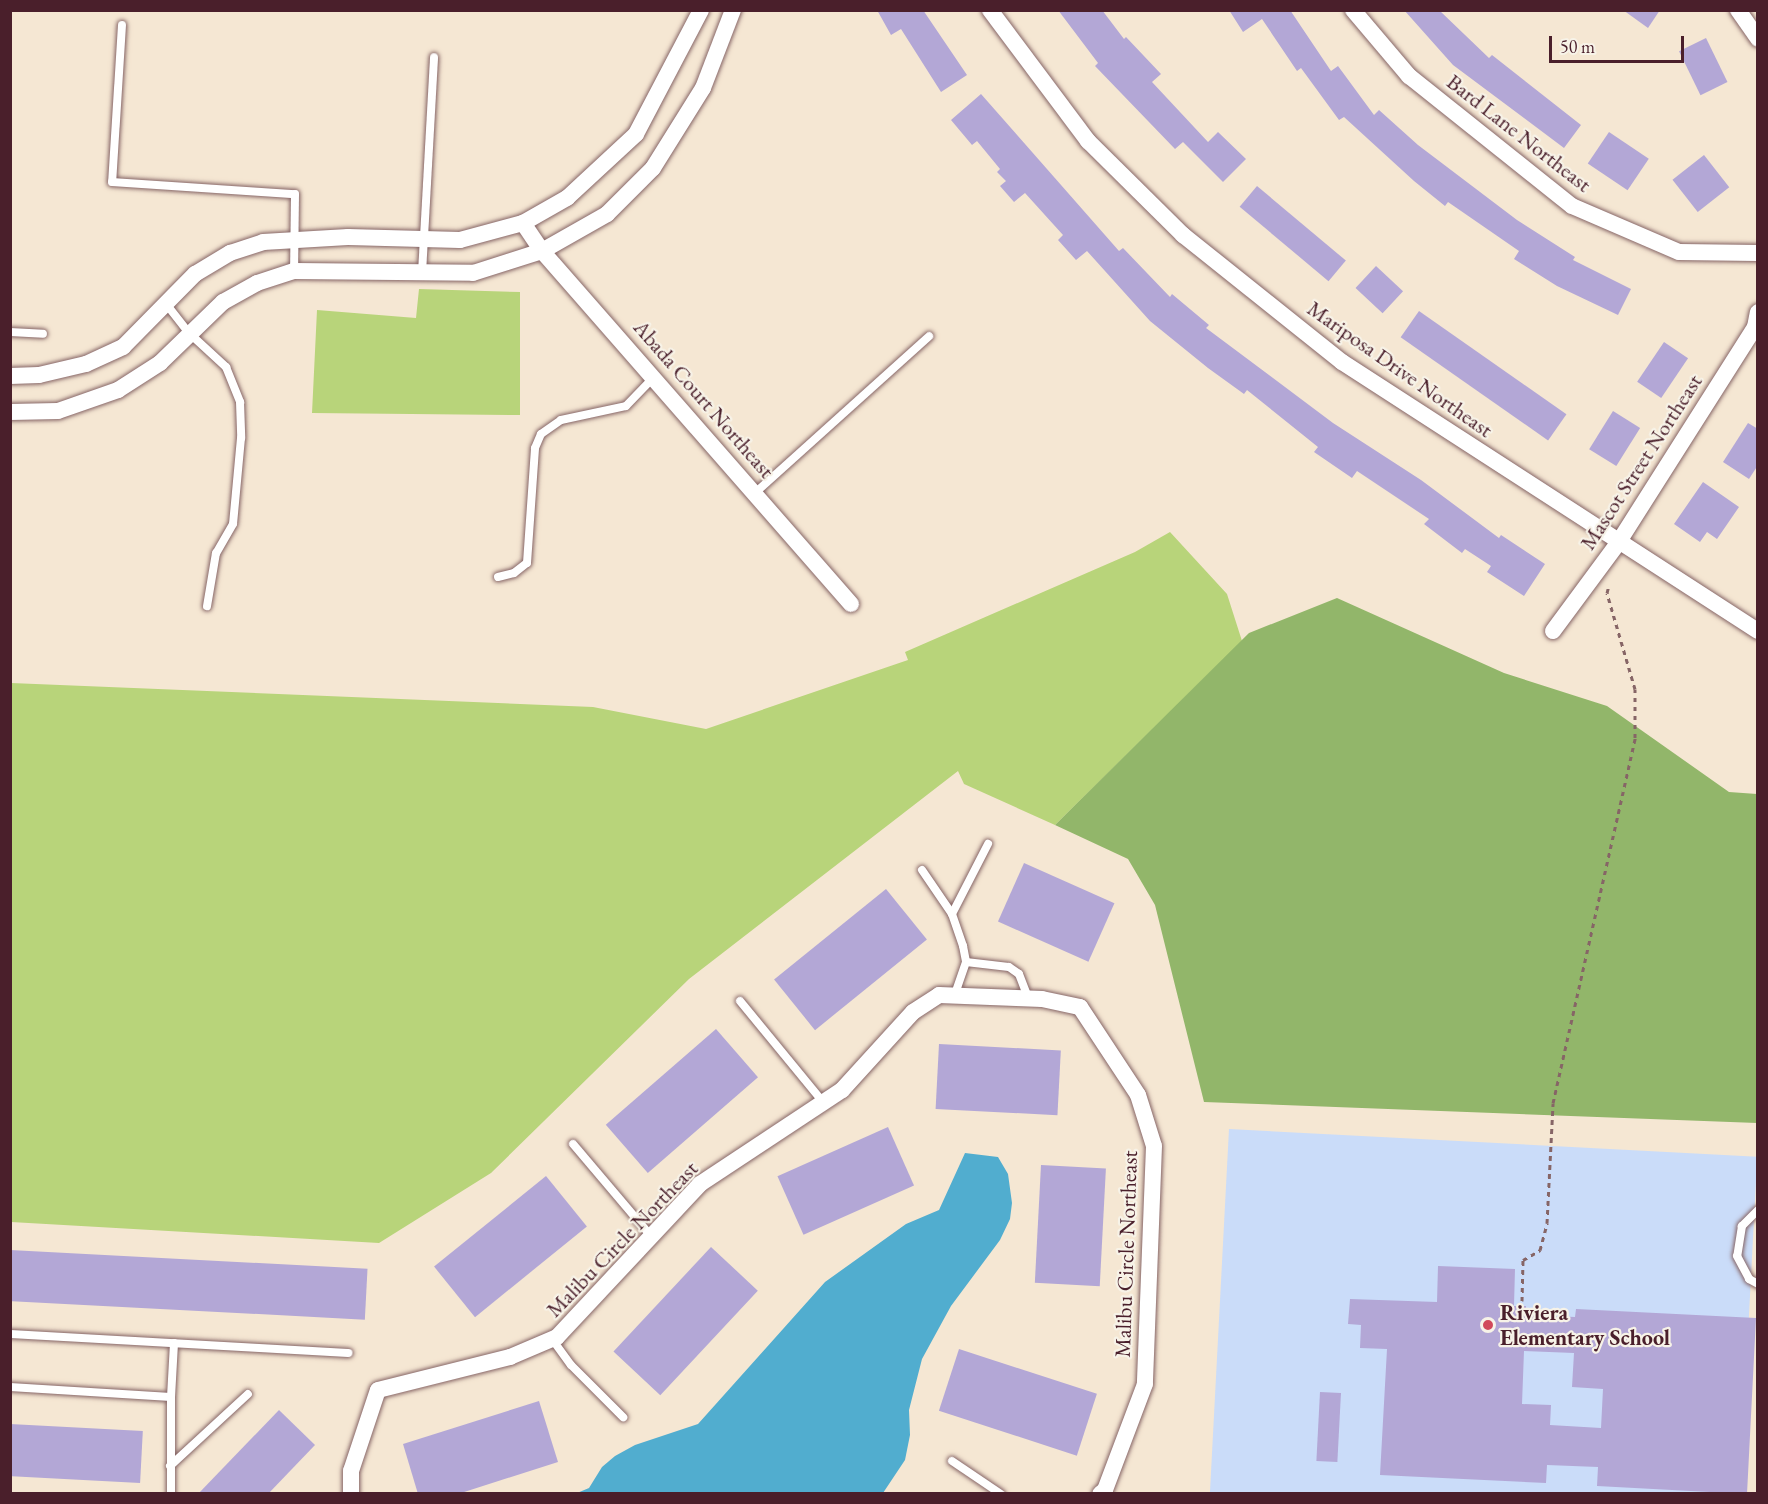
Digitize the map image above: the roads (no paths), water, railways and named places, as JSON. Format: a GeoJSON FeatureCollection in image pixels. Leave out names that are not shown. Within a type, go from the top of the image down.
{"type":"FeatureCollection","features":[{"type":"Feature","properties":{"kind":"street"},"geometry":{"type":"LineString","coordinates":[[10,376],[39,375],[86,364],[123,347],[167,306],[195,274],[230,253],[295,237],[460,240],[523,223],[567,198],[636,134],[701,10]]}},
{"type":"Feature","properties":{"kind":"street"},"geometry":{"type":"LineString","coordinates":[[10,412],[58,411],[118,390],[160,363],[188,332],[240,292],[294,271],[473,273],[542,251],[607,214],[653,168],[703,88],[733,10]]}},
{"type":"Feature","properties":{"kind":"street","name":"Mariposa Drive Northeast"},"geometry":{"type":"LineString","coordinates":[[990,10],[1088,141],[1183,235],[1342,362],[1618,543],[1758,631]]}},
{"type":"Feature","properties":{"kind":"street","name":"Bard Lane Northeast"},"geometry":{"type":"LineString","coordinates":[[1353,10],[1409,76],[1572,206],[1679,252],[1758,253]]}},
{"type":"Feature","properties":{"kind":"street"},"geometry":{"type":"LineString","coordinates":[[1738,10],[1758,39]]}},
{"type":"Feature","properties":{"kind":"street","name":"Abada Court Northeast"},"geometry":{"type":"LineString","coordinates":[[523,223],[542,251],[655,376],[851,603]]}},
{"type":"Feature","properties":{"kind":"street","name":"Mascot Street Northeast"},"geometry":{"type":"LineString","coordinates":[[1553,632],[1618,543],[1755,327],[1758,312]]}},
{"type":"Feature","properties":{"kind":"street","name":"Malibu Circle Northeast"},"geometry":{"type":"LineString","coordinates":[[351,1494],[351,1471],[378,1390],[510,1357],[552,1339],[700,1184],[842,1090],[913,1012],[939,995],[1028,998],[1080,1007],[1138,1095],[1154,1146],[1145,1384],[1105,1490],[1100,1494]]}},
{"type":"Feature","properties":{"kind":"lane"},"geometry":{"type":"LineString","coordinates":[[122,25],[112,182],[296,194],[294,271]]}},
{"type":"Feature","properties":{"kind":"lane"},"geometry":{"type":"LineString","coordinates":[[422,273],[434,57]]}},
{"type":"Feature","properties":{"kind":"lane"},"geometry":{"type":"LineString","coordinates":[[167,306],[188,332],[226,367],[240,402],[241,438],[233,524],[216,553],[207,606]]}},
{"type":"Feature","properties":{"kind":"lane"},"geometry":{"type":"LineString","coordinates":[[10,332],[43,334]]}},
{"type":"Feature","properties":{"kind":"lane"},"geometry":{"type":"LineString","coordinates":[[756,492],[929,336]]}},
{"type":"Feature","properties":{"kind":"lane"},"geometry":{"type":"LineString","coordinates":[[498,577],[514,573],[527,563],[535,448],[542,434],[561,420],[626,406],[655,376]]}},
{"type":"Feature","properties":{"kind":"lane"},"geometry":{"type":"LineString","coordinates":[[952,914],[988,844]]}},
{"type":"Feature","properties":{"kind":"lane"},"geometry":{"type":"LineString","coordinates":[[922,870],[952,914],[966,962],[954,996]]}},
{"type":"Feature","properties":{"kind":"lane"},"geometry":{"type":"LineString","coordinates":[[966,962],[1009,967],[1019,974],[1028,998]]}},
{"type":"Feature","properties":{"kind":"lane"},"geometry":{"type":"LineString","coordinates":[[740,1000],[824,1102]]}},
{"type":"Feature","properties":{"kind":"lane"},"geometry":{"type":"LineString","coordinates":[[573,1144],[651,1236]]}},
{"type":"Feature","properties":{"kind":"lane"},"geometry":{"type":"LineString","coordinates":[[1758,1210],[1742,1226],[1737,1256],[1749,1278],[1758,1284]]}},
{"type":"Feature","properties":{"kind":"lane"},"geometry":{"type":"LineString","coordinates":[[10,1334],[348,1353]]}},
{"type":"Feature","properties":{"kind":"lane"},"geometry":{"type":"LineString","coordinates":[[552,1339],[571,1365],[622,1417]]}},
{"type":"Feature","properties":{"kind":"lane"},"geometry":{"type":"LineString","coordinates":[[171,1494],[171,1396],[174,1343]]}},
{"type":"Feature","properties":{"kind":"lane"},"geometry":{"type":"LineString","coordinates":[[10,1388],[171,1396]]}},
{"type":"Feature","properties":{"kind":"lane"},"geometry":{"type":"LineString","coordinates":[[170,1466],[248,1394]]}},
{"type":"Feature","properties":{"kind":"lane"},"geometry":{"type":"LineString","coordinates":[[952,1461],[1001,1494]]}},
{"type":"Feature","properties":{"kind":"water"},"geometry":{"type":"Polygon","coordinates":[[[965,1153],[998,1157],[1008,1174],[1012,1203],[1010,1219],[1000,1240],[951,1306],[922,1359],[909,1410],[910,1435],[905,1460],[883,1493],[577,1493],[589,1488],[602,1467],[615,1456],[635,1445],[698,1424],[825,1282],[906,1224],[939,1210],[965,1153]]]}},
{"type":"Feature","properties":{"kind":"place","name":"Riviera Elementary School"},"geometry":{"type":"Point","coordinates":[1488,1325]}}]}
